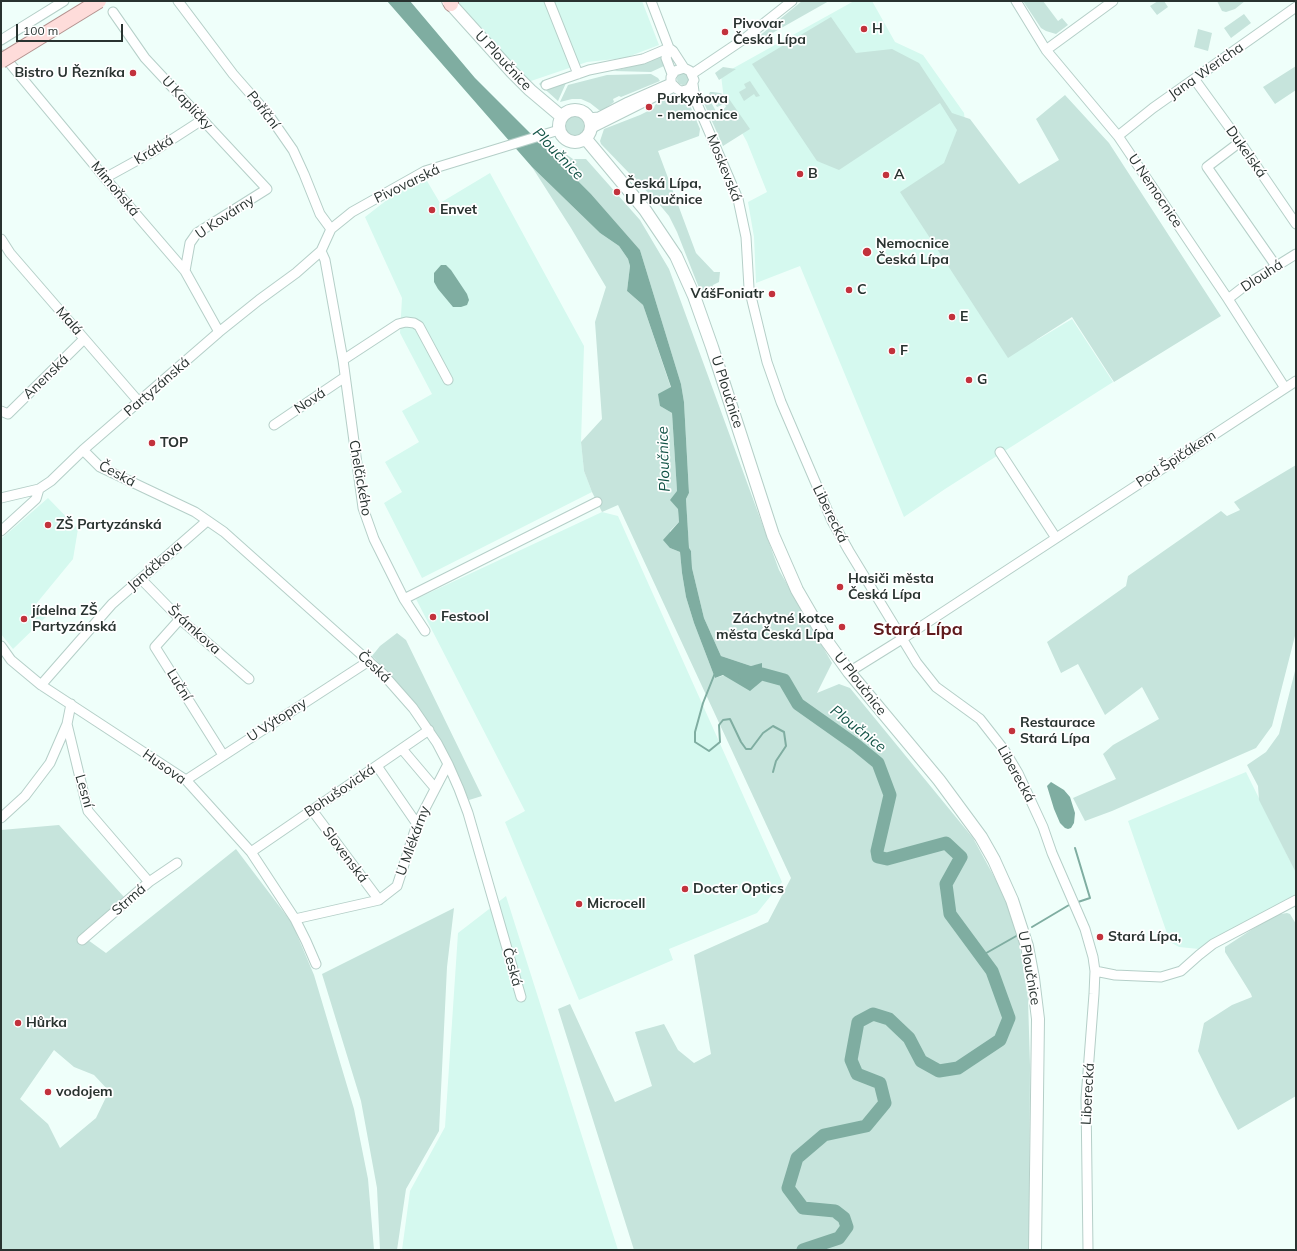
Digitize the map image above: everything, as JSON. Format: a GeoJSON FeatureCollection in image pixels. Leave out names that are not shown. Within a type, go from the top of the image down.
{"type":"FeatureCollection","features":[{"type":"Feature","properties":{"kind":"main road"},"geometry":{"type":"LineString","coordinates":[[1,61],[99,1]]}},
{"type":"Feature","properties":{"kind":"main road","name":"U Ploučnice"},"geometry":{"type":"LineString","coordinates":[[450,2],[512,72],[530,90],[562,116],[570,111],[576,110],[585,114],[588,128],[676,256],[694,296],[712,347],[764,511],[783,561],[797,590],[826,640],[849,672],[939,780],[981,837],[994,860],[1021,923],[1033,978],[1038,1019],[1035,1250]]}},
{"type":"Feature","properties":{"kind":"main road"},"geometry":{"type":"LineString","coordinates":[[562,116],[559,126],[565,139],[570,141],[580,141],[588,128]]}},
{"type":"Feature","properties":{"kind":"street"},"geometry":{"type":"LineString","coordinates":[[1,40],[64,1]]}},
{"type":"Feature","properties":{"kind":"street","name":"Poříční"},"geometry":{"type":"LineString","coordinates":[[178,1],[234,74],[268,114],[293,150],[320,214],[331,229]]}},
{"type":"Feature","properties":{"kind":"street"},"geometry":{"type":"LineString","coordinates":[[549,1],[578,74]]}},
{"type":"Feature","properties":{"kind":"street"},"geometry":{"type":"LineString","coordinates":[[651,1],[669,48],[673,51],[684,68],[688,69],[693,79]]}},
{"type":"Feature","properties":{"kind":"street"},"geometry":{"type":"LineString","coordinates":[[588,128],[599,117],[628,102],[675,84],[689,89],[693,79],[792,1]]}},
{"type":"Feature","properties":{"kind":"street","name":"U Nemocnice"},"geometry":{"type":"LineString","coordinates":[[1016,1],[1046,50],[1118,136],[1228,299],[1285,388]]}},
{"type":"Feature","properties":{"kind":"street"},"geometry":{"type":"LineString","coordinates":[[1046,50],[1113,1]]}},
{"type":"Feature","properties":{"kind":"street","name":"Jana Wericha"},"geometry":{"type":"LineString","coordinates":[[1118,136],[1153,108],[1296,7]]}},
{"type":"Feature","properties":{"kind":"street","name":"U Kapličky"},"geometry":{"type":"LineString","coordinates":[[113,12],[145,58],[266,189]]}},
{"type":"Feature","properties":{"kind":"street"},"geometry":{"type":"LineString","coordinates":[[546,84],[589,70],[642,59],[669,48]]}},
{"type":"Feature","properties":{"kind":"street"},"geometry":{"type":"LineString","coordinates":[[669,48],[666,58],[675,84],[695,99]]}},
{"type":"Feature","properties":{"kind":"street","name":"Mimoňská"},"geometry":{"type":"LineString","coordinates":[[1,53],[185,272],[219,332]]}},
{"type":"Feature","properties":{"kind":"street"},"geometry":{"type":"LineString","coordinates":[[675,84],[675,71],[684,68]]}},
{"type":"Feature","properties":{"kind":"street","name":"Moskevská"},"geometry":{"type":"LineString","coordinates":[[693,79],[695,99],[738,199],[746,237],[749,266],[749,288]]}},
{"type":"Feature","properties":{"kind":"street","name":"Dukelská"},"geometry":{"type":"LineString","coordinates":[[1194,80],[1240,142],[1296,224]]}},
{"type":"Feature","properties":{"kind":"street","name":"Krátká"},"geometry":{"type":"LineString","coordinates":[[105,178],[154,151],[202,120]]}},
{"type":"Feature","properties":{"kind":"street","name":"Pivovarská"},"geometry":{"type":"LineString","coordinates":[[321,251],[331,229],[352,212],[425,171],[560,130]]}},
{"type":"Feature","properties":{"kind":"street"},"geometry":{"type":"LineString","coordinates":[[1240,142],[1206,166],[1276,266]]}},
{"type":"Feature","properties":{"kind":"street","name":"U Kovárny"},"geometry":{"type":"LineString","coordinates":[[185,272],[190,243],[197,233],[266,189]]}},
{"type":"Feature","properties":{"kind":"street","name":"Malá"},"geometry":{"type":"LineString","coordinates":[[1,239],[10,253],[139,402]]}},
{"type":"Feature","properties":{"kind":"street","name":"Partyzánská"},"geometry":{"type":"LineString","coordinates":[[1,531],[36,499],[40,489],[51,481],[83,450],[219,332],[296,273],[321,251]]}},
{"type":"Feature","properties":{"kind":"street","name":"Chelčického"},"geometry":{"type":"LineString","coordinates":[[321,251],[326,260],[343,360],[363,508],[374,538],[404,599],[425,631]]}},
{"type":"Feature","properties":{"kind":"street","name":"Dlouhá"},"geometry":{"type":"LineString","coordinates":[[1228,299],[1246,285],[1296,254]]}},
{"type":"Feature","properties":{"kind":"street","name":"Liberecká"},"geometry":{"type":"LineString","coordinates":[[749,288],[767,362],[781,402],[832,522],[917,663],[936,687],[980,719],[1005,751],[1013,764],[1043,827],[1052,852],[1085,928],[1093,957],[1095,971],[1086,1098],[1088,1250]]}},
{"type":"Feature","properties":{"kind":"street"},"geometry":{"type":"LineString","coordinates":[[343,360],[398,324],[406,322],[414,323],[420,326],[448,380]]}},
{"type":"Feature","properties":{"kind":"street","name":"Anenská"},"geometry":{"type":"LineString","coordinates":[[4,413],[84,339]]}},
{"type":"Feature","properties":{"kind":"street","name":"Nová"},"geometry":{"type":"LineString","coordinates":[[274,425],[345,377]]}},
{"type":"Feature","properties":{"kind":"street","name":"Pod Špičákem"},"geometry":{"type":"LineString","coordinates":[[849,672],[902,639],[1296,380]]}},
{"type":"Feature","properties":{"kind":"street","name":"Česká"},"geometry":{"type":"LineString","coordinates":[[83,450],[100,467],[195,512],[224,532],[369,661],[400,692],[413,708],[429,730],[448,764],[468,813],[521,997]]}},
{"type":"Feature","properties":{"kind":"street"},"geometry":{"type":"LineString","coordinates":[[1000,452],[1056,538]]}},
{"type":"Feature","properties":{"kind":"street"},"geometry":{"type":"LineString","coordinates":[[1,498],[40,489]]}},
{"type":"Feature","properties":{"kind":"street"},"geometry":{"type":"LineString","coordinates":[[404,599],[597,502]]}},
{"type":"Feature","properties":{"kind":"street","name":"Janáčkova"},"geometry":{"type":"LineString","coordinates":[[41,685],[112,604],[207,521]]}},
{"type":"Feature","properties":{"kind":"street","name":"Šrámkova"},"geometry":{"type":"LineString","coordinates":[[141,579],[180,619],[249,679]]}},
{"type":"Feature","properties":{"kind":"street","name":"Luční"},"geometry":{"type":"LineString","coordinates":[[180,619],[155,647],[223,755]]}},
{"type":"Feature","properties":{"kind":"street","name":"Husova"},"geometry":{"type":"LineString","coordinates":[[1,646],[11,660],[41,685],[186,780],[251,852],[295,919],[316,964]]}},
{"type":"Feature","properties":{"kind":"street","name":"U Výtopny"},"geometry":{"type":"LineString","coordinates":[[186,780],[369,661]]}},
{"type":"Feature","properties":{"kind":"street","name":"Lesní"},"geometry":{"type":"LineString","coordinates":[[71,704],[67,724],[88,811],[149,882]]}},
{"type":"Feature","properties":{"kind":"street"},"geometry":{"type":"LineString","coordinates":[[1,818],[25,796],[50,763],[67,724]]}},
{"type":"Feature","properties":{"kind":"street","name":"Bohušovická"},"geometry":{"type":"LineString","coordinates":[[251,852],[429,730]]}},
{"type":"Feature","properties":{"kind":"street"},"geometry":{"type":"LineString","coordinates":[[402,749],[434,788]]}},
{"type":"Feature","properties":{"kind":"street","name":"U Mlékárny"},"geometry":{"type":"LineString","coordinates":[[295,919],[379,900],[397,886],[417,824],[434,788],[448,764]]}},
{"type":"Feature","properties":{"kind":"street"},"geometry":{"type":"LineString","coordinates":[[377,766],[417,824]]}},
{"type":"Feature","properties":{"kind":"street","name":"Slovenská"},"geometry":{"type":"LineString","coordinates":[[312,810],[379,900]]}},
{"type":"Feature","properties":{"kind":"street","name":"Strmá"},"geometry":{"type":"LineString","coordinates":[[82,940],[149,882],[178,863]]}},
{"type":"Feature","properties":{"kind":"street"},"geometry":{"type":"LineString","coordinates":[[1095,971],[1114,975],[1161,977],[1181,971],[1214,944],[1296,900]]}},
{"type":"Feature","properties":{"kind":"shaded area"},"geometry":{"type":"Polygon","coordinates":[[[387,1],[410,1],[475,78],[591,194],[640,250],[681,384],[684,402],[689,493],[686,499],[689,548],[691,551],[692,568],[704,618],[721,656],[751,666],[762,663],[762,681],[750,691],[723,675],[715,678],[694,623],[686,597],[680,552],[670,548],[663,540],[679,522],[678,509],[670,500],[677,491],[672,413],[660,406],[658,394],[671,387],[643,305],[627,291],[630,266],[628,259],[619,246],[600,233],[532,167],[387,1]]]}},
{"type":"Feature","properties":{"kind":"shaded area"},"geometry":{"type":"Polygon","coordinates":[[[458,1],[642,1],[659,45],[625,58],[587,62],[528,82],[467,14],[458,1]]]}},
{"type":"Feature","properties":{"kind":"shaded area"},"geometry":{"type":"Polygon","coordinates":[[[802,1],[829,1],[753,44],[752,42],[802,1]]]}},
{"type":"Feature","properties":{"kind":"shaded area","name":"Nemocnice Česká Lípa"},"geometry":{"type":"Polygon","coordinates":[[[854,1],[872,1],[895,42],[923,55],[964,113],[971,238],[1037,340],[1072,319],[1113,382],[945,489],[904,517],[800,266],[756,283],[754,237],[748,202],[767,192],[747,142],[724,100],[721,75],[854,1]]]}},
{"type":"Feature","properties":{"kind":"shaded area"},"geometry":{"type":"Polygon","coordinates":[[[1023,1],[1043,1],[1058,21],[1062,18],[1068,25],[1056,34],[1046,31],[1041,28],[1023,1]]]}},
{"type":"Feature","properties":{"kind":"shaded area"},"geometry":{"type":"Polygon","coordinates":[[[1158,1],[1164,1],[1168,7],[1157,15],[1150,6],[1158,1]]]}},
{"type":"Feature","properties":{"kind":"shaded area"},"geometry":{"type":"Polygon","coordinates":[[[1217,1],[1245,1],[1235,9],[1226,12],[1222,11],[1217,1]]]}},
{"type":"Feature","properties":{"kind":"shaded area"},"geometry":{"type":"Polygon","coordinates":[[[1244,14],[1251,23],[1231,38],[1224,28],[1244,14]]]}},
{"type":"Feature","properties":{"kind":"shaded area"},"geometry":{"type":"Polygon","coordinates":[[[831,17],[856,53],[892,49],[919,63],[952,113],[970,119],[1019,184],[1059,160],[1036,119],[1065,95],[1109,143],[1221,316],[1114,382],[1072,317],[1008,358],[900,192],[944,163],[957,130],[940,103],[839,170],[817,161],[752,64],[831,17]]]}},
{"type":"Feature","properties":{"kind":"shaded area"},"geometry":{"type":"Polygon","coordinates":[[[1198,29],[1212,33],[1208,51],[1194,47],[1198,29]]]}},
{"type":"Feature","properties":{"kind":"shaded area"},"geometry":{"type":"Polygon","coordinates":[[[661,55],[664,66],[651,72],[613,71],[645,63],[661,55]]]}},
{"type":"Feature","properties":{"kind":"shaded area"},"geometry":{"type":"Polygon","coordinates":[[[1296,66],[1296,90],[1275,104],[1263,87],[1296,66]]]}},
{"type":"Feature","properties":{"kind":"shaded area"},"geometry":{"type":"Polygon","coordinates":[[[723,67],[736,69],[719,80],[715,73],[723,67]]]}},
{"type":"Feature","properties":{"kind":"shaded area"},"geometry":{"type":"Polygon","coordinates":[[[681,73],[685,73],[689,79],[685,85],[681,85],[677,81],[677,77],[681,73]]]}},
{"type":"Feature","properties":{"kind":"shaded area"},"geometry":{"type":"Polygon","coordinates":[[[651,74],[660,81],[613,99],[614,102],[603,110],[599,110],[590,103],[581,99],[572,99],[560,102],[568,85],[607,75],[651,74]]]}},
{"type":"Feature","properties":{"kind":"shaded area"},"geometry":{"type":"Polygon","coordinates":[[[543,80],[546,89],[566,83],[558,101],[539,84],[543,80]]]}},
{"type":"Feature","properties":{"kind":"shaded area"},"geometry":{"type":"Polygon","coordinates":[[[750,81],[760,96],[756,97],[754,94],[744,101],[739,92],[746,88],[744,84],[750,81]]]}},
{"type":"Feature","properties":{"kind":"shaded area"},"geometry":{"type":"Polygon","coordinates":[[[710,92],[720,93],[727,96],[750,129],[723,146],[703,101],[703,97],[707,95],[717,113],[726,106],[724,104],[717,107],[709,94],[710,92]]]}},
{"type":"Feature","properties":{"kind":"shaded area"},"geometry":{"type":"Polygon","coordinates":[[[668,97],[689,103],[700,129],[699,136],[658,151],[696,253],[714,272],[720,272],[719,282],[713,285],[712,288],[701,293],[677,232],[669,216],[601,144],[600,141],[604,129],[654,108],[655,105],[668,97]]]}},
{"type":"Feature","properties":{"kind":"shaded area"},"geometry":{"type":"Polygon","coordinates":[[[575,115],[579,116],[585,122],[585,130],[579,136],[575,137],[571,136],[565,130],[564,126],[565,122],[571,116],[575,115]]]}},
{"type":"Feature","properties":{"kind":"shaded area"},"geometry":{"type":"Polygon","coordinates":[[[547,141],[573,159],[586,159],[640,220],[669,269],[779,570],[832,663],[817,693],[839,684],[850,688],[973,838],[997,882],[1009,908],[1019,942],[1028,999],[1030,1065],[1029,1250],[634,1250],[558,1009],[570,1004],[615,1102],[652,1086],[635,1032],[664,1024],[678,1050],[694,1063],[711,1054],[694,955],[768,922],[791,878],[618,505],[602,512],[584,471],[581,442],[602,419],[595,322],[606,287],[532,167],[600,233],[619,246],[628,259],[630,266],[627,291],[643,305],[671,388],[660,406],[672,413],[679,522],[670,531],[670,548],[680,552],[686,597],[694,623],[715,678],[762,664],[751,666],[721,656],[704,618],[692,568],[691,551],[689,549],[686,499],[689,493],[684,402],[681,384],[640,250],[591,194],[541,144],[547,141]]]}},
{"type":"Feature","properties":{"kind":"shaded area"},"geometry":{"type":"Polygon","coordinates":[[[490,173],[584,346],[581,442],[584,471],[592,492],[422,578],[384,503],[402,492],[385,462],[419,442],[402,411],[432,394],[400,333],[402,298],[365,217],[401,189],[427,181],[440,203],[490,173]]]}},
{"type":"Feature","properties":{"kind":"shaded area"},"geometry":{"type":"Polygon","coordinates":[[[441,265],[446,265],[451,270],[467,294],[469,300],[467,305],[453,307],[438,289],[434,282],[434,273],[441,265]]]}},
{"type":"Feature","properties":{"kind":"shaded area"},"geometry":{"type":"Polygon","coordinates":[[[1296,465],[1296,632],[1272,726],[1256,748],[1112,811],[1085,821],[1073,798],[1116,779],[1103,754],[1113,745],[1159,719],[1142,687],[1105,715],[1078,664],[1061,673],[1047,642],[1126,586],[1128,576],[1221,511],[1227,516],[1240,510],[1234,502],[1296,465]]]}},
{"type":"Feature","properties":{"kind":"shaded area"},"geometry":{"type":"Polygon","coordinates":[[[48,498],[78,529],[73,559],[36,604],[47,616],[13,649],[1,634],[1,539],[48,498]]]}},
{"type":"Feature","properties":{"kind":"shaded area"},"geometry":{"type":"Polygon","coordinates":[[[602,512],[618,516],[782,882],[757,913],[669,949],[673,960],[579,1000],[505,822],[525,811],[416,599],[602,512]]]}},
{"type":"Feature","properties":{"kind":"shaded area"},"geometry":{"type":"Polygon","coordinates":[[[397,633],[406,640],[482,796],[469,800],[437,737],[422,713],[372,656],[380,646],[397,633]]]}},
{"type":"Feature","properties":{"kind":"shaded area"},"geometry":{"type":"Polygon","coordinates":[[[1296,667],[1296,873],[1259,800],[1258,786],[1247,765],[1266,752],[1279,734],[1296,667]]]}},
{"type":"Feature","properties":{"kind":"shaded area"},"geometry":{"type":"Polygon","coordinates":[[[1246,772],[1296,873],[1296,895],[1199,949],[1179,947],[1170,942],[1128,821],[1246,772]]]}},
{"type":"Feature","properties":{"kind":"shaded area"},"geometry":{"type":"Polygon","coordinates":[[[1051,782],[1064,790],[1070,797],[1075,813],[1074,823],[1071,828],[1065,828],[1060,823],[1047,786],[1051,782]]]}},
{"type":"Feature","properties":{"kind":"shaded area"},"geometry":{"type":"Polygon","coordinates":[[[59,825],[124,897],[81,935],[106,953],[236,849],[292,923],[314,975],[354,1109],[368,1179],[374,1250],[1,1250],[1,830],[59,825]],[[54,1050],[20,1099],[48,1124],[60,1148],[96,1118],[109,1091],[94,1075],[74,1067],[54,1050]]]}},
{"type":"Feature","properties":{"kind":"shaded area"},"geometry":{"type":"Polygon","coordinates":[[[506,896],[618,1250],[402,1250],[410,1191],[445,1127],[458,933],[506,896]]]}},
{"type":"Feature","properties":{"kind":"shaded area"},"geometry":{"type":"Polygon","coordinates":[[[454,908],[447,967],[439,1131],[406,1189],[397,1250],[380,1250],[377,1188],[361,1101],[322,974],[454,908]]]}},
{"type":"Feature","properties":{"kind":"shaded area"},"geometry":{"type":"Polygon","coordinates":[[[1290,914],[1296,924],[1296,1096],[1238,1130],[1198,1051],[1204,1023],[1232,1005],[1252,997],[1225,952],[1225,947],[1274,915],[1290,914]]]}},
{"type":"Feature","properties":{"kind":"waterway"},"geometry":{"type":"LineString","coordinates":[[715,673],[703,703],[695,732],[695,742],[709,751],[720,742],[719,725],[723,720],[730,719],[741,742],[746,749],[751,749],[763,733],[773,726],[784,732],[786,746],[776,761],[773,772]]}},
{"type":"Feature","properties":{"kind":"waterway","name":"Ploučnice"},"geometry":{"type":"LineString","coordinates":[[745,674],[762,674],[784,680],[798,704],[856,745],[878,763],[890,795],[877,851],[878,857],[887,859],[946,843],[961,857],[946,884],[950,914],[992,971],[1009,1018],[1000,1040],[958,1068],[939,1071],[921,1061],[909,1038],[889,1019],[873,1014],[858,1022],[851,1060],[857,1074],[880,1083],[885,1103],[866,1126],[824,1135],[797,1158],[788,1188],[803,1208],[835,1211],[844,1218],[847,1227],[839,1238],[803,1250]]}},
{"type":"Feature","properties":{"kind":"waterway"},"geometry":{"type":"LineString","coordinates":[[1075,848],[1090,898],[1078,902]]}},
{"type":"Feature","properties":{"kind":"waterway"},"geometry":{"type":"LineString","coordinates":[[1032,927],[1069,905]]}},
{"type":"Feature","properties":{"kind":"waterway"},"geometry":{"type":"LineString","coordinates":[[981,956],[1018,935]]}},
{"type":"Feature","properties":{"kind":"place","name":"H"},"geometry":{"type":"Point","coordinates":[864,29]}},
{"type":"Feature","properties":{"kind":"place","name":"Pivovar Česká Lípa"},"geometry":{"type":"Point","coordinates":[725,32]}},
{"type":"Feature","properties":{"kind":"place","name":"Bistro U Řezníka"},"geometry":{"type":"Point","coordinates":[133,73]}},
{"type":"Feature","properties":{"kind":"place","name":"Purkyňova - nemocnice"},"geometry":{"type":"Point","coordinates":[649,107]}},
{"type":"Feature","properties":{"kind":"place","name":"B"},"geometry":{"type":"Point","coordinates":[800,174]}},
{"type":"Feature","properties":{"kind":"place","name":"A"},"geometry":{"type":"Point","coordinates":[886,175]}},
{"type":"Feature","properties":{"kind":"place","name":"Česká Lípa, U Ploučnice"},"geometry":{"type":"Point","coordinates":[617,192]}},
{"type":"Feature","properties":{"kind":"place","name":"Envet"},"geometry":{"type":"Point","coordinates":[432,210]}},
{"type":"Feature","properties":{"kind":"place","name":"Nemocnice Česká Lípa"},"geometry":{"type":"Point","coordinates":[867,252]}},
{"type":"Feature","properties":{"kind":"place","name":"C"},"geometry":{"type":"Point","coordinates":[849,290]}},
{"type":"Feature","properties":{"kind":"place","name":"VášFoniatr"},"geometry":{"type":"Point","coordinates":[772,294]}},
{"type":"Feature","properties":{"kind":"place","name":"E"},"geometry":{"type":"Point","coordinates":[952,317]}},
{"type":"Feature","properties":{"kind":"place","name":"F"},"geometry":{"type":"Point","coordinates":[892,351]}},
{"type":"Feature","properties":{"kind":"place","name":"G"},"geometry":{"type":"Point","coordinates":[969,380]}},
{"type":"Feature","properties":{"kind":"place","name":"TOP"},"geometry":{"type":"Point","coordinates":[152,443]}},
{"type":"Feature","properties":{"kind":"place","name":"ZŠ Partyzánská"},"geometry":{"type":"Point","coordinates":[48,525]}},
{"type":"Feature","properties":{"kind":"place","name":"Hasiči města Česká Lípa"},"geometry":{"type":"Point","coordinates":[840,587]}},
{"type":"Feature","properties":{"kind":"place","name":"Festool"},"geometry":{"type":"Point","coordinates":[433,617]}},
{"type":"Feature","properties":{"kind":"place","name":"jídelna ZŠ Partyzánská"},"geometry":{"type":"Point","coordinates":[24,619]}},
{"type":"Feature","properties":{"kind":"place","name":"Záchytné kotce města Česká Lípa"},"geometry":{"type":"Point","coordinates":[842,627]}},
{"type":"Feature","properties":{"kind":"place","name":"Restaurace Stará Lípa"},"geometry":{"type":"Point","coordinates":[1012,731]}},
{"type":"Feature","properties":{"kind":"place","name":"Docter Optics"},"geometry":{"type":"Point","coordinates":[685,889]}},
{"type":"Feature","properties":{"kind":"place","name":"Microcell"},"geometry":{"type":"Point","coordinates":[579,904]}},
{"type":"Feature","properties":{"kind":"place","name":"Stará Lípa,"},"geometry":{"type":"Point","coordinates":[1100,937]}},
{"type":"Feature","properties":{"kind":"place","name":"Hůrka"},"geometry":{"type":"Point","coordinates":[18,1023]}},
{"type":"Feature","properties":{"kind":"place","name":"vodojem"},"geometry":{"type":"Point","coordinates":[48,1092]}},
{"type":"Feature","properties":{"kind":"district","name":"Stará Lípa"},"geometry":{"type":"Point","coordinates":[918,630]}}]}
